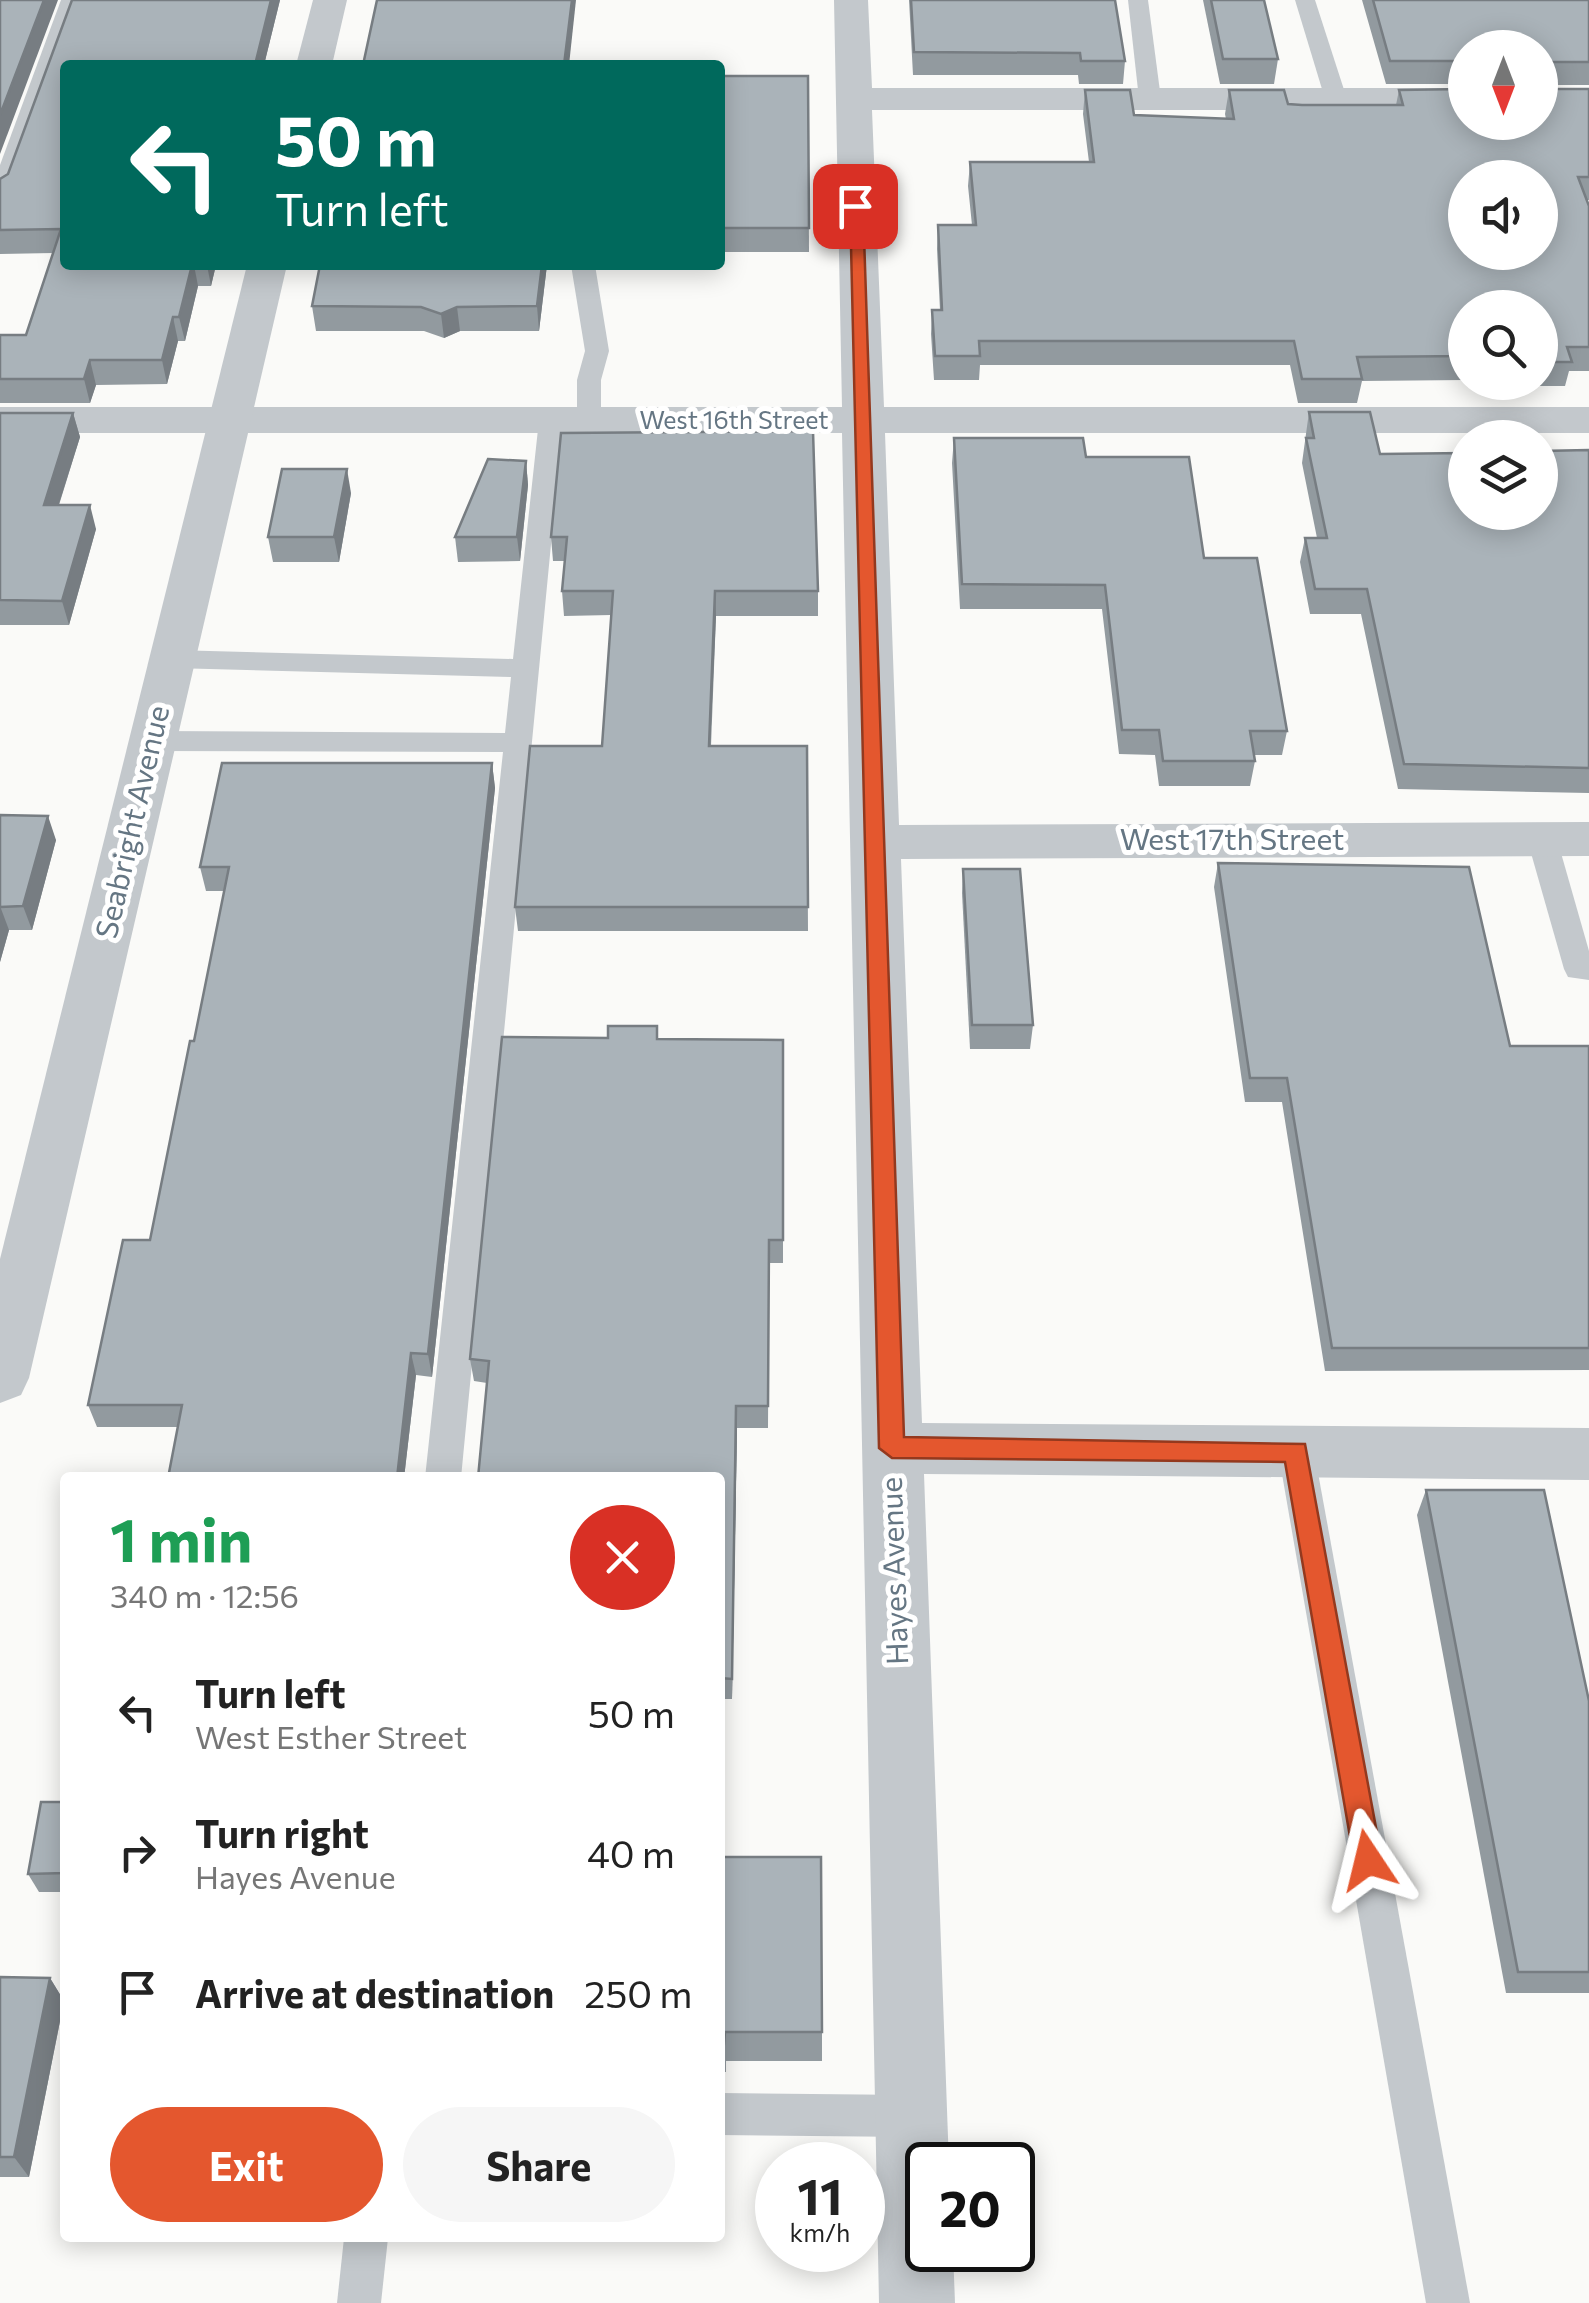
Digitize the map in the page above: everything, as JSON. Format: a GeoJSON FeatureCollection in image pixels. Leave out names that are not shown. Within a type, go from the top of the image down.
{"type":"FeatureCollection","features":[{"type":"Feature","properties":{"kind":"street"},"geometry":{"type":"LineString","coordinates":[[315,60],[330,0]]}},
{"type":"Feature","properties":{"kind":"street","name":"Hayes Avenue"},"geometry":{"type":"LineString","coordinates":[[851,0],[917,2303]]}},
{"type":"Feature","properties":{"kind":"street"},"geometry":{"type":"LineString","coordinates":[[852,99],[1448,99]]}},
{"type":"Feature","properties":{"kind":"street","name":"Seabright Avenue"},"geometry":{"type":"LineString","coordinates":[[0,1378],[265,270]]}},
{"type":"Feature","properties":{"kind":"street","name":"West 16th Street"},"geometry":{"type":"LineString","coordinates":[[0,420],[1589,420]]}},
{"type":"Feature","properties":{"kind":"street","name":"West 17th Street"},"geometry":{"type":"LineString","coordinates":[[874,842],[1566,839]]}},
{"type":"Feature","properties":{"kind":"street"},"geometry":{"type":"LineString","coordinates":[[892,1448],[1589,1454]]}},
{"type":"Feature","properties":{"kind":"lane"},"geometry":{"type":"LineString","coordinates":[[0,196],[71,0]]}},
{"type":"Feature","properties":{"kind":"lane"},"geometry":{"type":"LineString","coordinates":[[1138,0],[1150,99]]}},
{"type":"Feature","properties":{"kind":"lane"},"geometry":{"type":"LineString","coordinates":[[1305,0],[1336,99]]}},
{"type":"Feature","properties":{"kind":"lane"},"geometry":{"type":"LineString","coordinates":[[445,1472],[526,668],[570,420],[589,380],[596,351],[584,270]]}},
{"type":"Feature","properties":{"kind":"lane"},"geometry":{"type":"LineString","coordinates":[[172,658],[526,668]]}},
{"type":"Feature","properties":{"kind":"lane"},"geometry":{"type":"LineString","coordinates":[[153,741],[518,743]]}},
{"type":"Feature","properties":{"kind":"lane"},"geometry":{"type":"LineString","coordinates":[[1566,839],[1579,968],[1589,969]]}},
{"type":"Feature","properties":{"kind":"lane"},"geometry":{"type":"LineString","coordinates":[[1296,1451],[1448,2303]]}},
{"type":"Feature","properties":{"kind":"lane"},"geometry":{"type":"LineString","coordinates":[[725,2114],[912,2116]]}},
{"type":"Feature","properties":{"kind":"lane"},"geometry":{"type":"LineString","coordinates":[[359,2303],[366,2242]]}},
{"type":"Feature","properties":{"kind":"building"},"geometry":{"type":"Polygon","coordinates":[[[0,0],[44,0],[0,115],[0,0]]]}},
{"type":"Feature","properties":{"kind":"building"},"geometry":{"type":"Polygon","coordinates":[[[72,0],[271,0],[256,60],[60,60],[60,229],[0,230],[0,179],[8,174],[72,0]]]}},
{"type":"Feature","properties":{"kind":"building"},"geometry":{"type":"Polygon","coordinates":[[[377,0],[572,0],[565,60],[364,60],[377,0]]]}},
{"type":"Feature","properties":{"kind":"building"},"geometry":{"type":"Polygon","coordinates":[[[911,0],[1115,0],[1125,61],[1081,61],[1080,53],[914,52],[911,0]]]}},
{"type":"Feature","properties":{"kind":"building"},"geometry":{"type":"Polygon","coordinates":[[[1211,0],[1264,0],[1278,59],[1223,59],[1211,0]]]}},
{"type":"Feature","properties":{"kind":"building"},"geometry":{"type":"Polygon","coordinates":[[[1373,0],[1589,0],[1589,62],[1558,62],[1558,30],[1448,30],[1448,61],[1390,61],[1373,0]]]}},
{"type":"Feature","properties":{"kind":"building"},"geometry":{"type":"Polygon","coordinates":[[[725,76],[808,76],[809,228],[725,228],[725,76]]]}},
{"type":"Feature","properties":{"kind":"building"},"geometry":{"type":"Polygon","coordinates":[[[1448,89],[1448,140],[1558,140],[1558,89],[1589,89],[1589,177],[1578,177],[1589,206],[1589,347],[1567,347],[1572,362],[1558,362],[1558,290],[1448,290],[1448,356],[1357,357],[1362,379],[1302,379],[1294,341],[979,341],[980,356],[935,356],[932,310],[942,310],[938,225],[976,225],[970,162],[1094,162],[1085,90],[1130,90],[1134,115],[1234,119],[1229,90],[1284,90],[1288,104],[1403,105],[1399,90],[1448,89]]]}},
{"type":"Feature","properties":{"kind":"building"},"geometry":{"type":"Polygon","coordinates":[[[60,232],[60,270],[191,270],[179,317],[173,317],[162,360],[90,360],[84,379],[0,379],[0,335],[26,335],[60,232]]]}},
{"type":"Feature","properties":{"kind":"building"},"geometry":{"type":"Polygon","coordinates":[[[319,270],[541,270],[537,306],[457,307],[441,314],[421,307],[312,306],[319,270]]]}},
{"type":"Feature","properties":{"kind":"building"},"geometry":{"type":"Polygon","coordinates":[[[1309,412],[1370,412],[1380,454],[1448,453],[1448,530],[1558,530],[1558,451],[1589,450],[1589,768],[1404,764],[1367,589],[1315,589],[1305,538],[1327,538],[1306,438],[1314,438],[1309,412]]]}},
{"type":"Feature","properties":{"kind":"building"},"geometry":{"type":"Polygon","coordinates":[[[0,413],[73,413],[44,505],[90,505],[62,601],[0,600],[0,413]]]}},
{"type":"Feature","properties":{"kind":"building"},"geometry":{"type":"Polygon","coordinates":[[[813,431],[818,591],[715,591],[709,746],[807,746],[808,907],[515,907],[530,746],[602,746],[613,591],[562,591],[567,537],[551,537],[561,433],[813,431]]]}},
{"type":"Feature","properties":{"kind":"building"},"geometry":{"type":"Polygon","coordinates":[[[954,438],[1083,438],[1086,457],[1189,457],[1204,558],[1257,558],[1287,731],[1250,731],[1255,761],[1163,761],[1159,730],[1122,730],[1105,585],[962,584],[954,438]]]}},
{"type":"Feature","properties":{"kind":"building"},"geometry":{"type":"Polygon","coordinates":[[[488,459],[526,461],[517,537],[455,537],[488,459]]]}},
{"type":"Feature","properties":{"kind":"building"},"geometry":{"type":"Polygon","coordinates":[[[282,469],[347,469],[334,537],[268,537],[282,469]]]}},
{"type":"Feature","properties":{"kind":"building"},"geometry":{"type":"Polygon","coordinates":[[[222,763],[492,763],[428,1354],[411,1353],[398,1472],[169,1472],[182,1405],[88,1405],[123,1240],[150,1240],[190,1041],[194,1041],[229,867],[200,867],[222,763]]]}},
{"type":"Feature","properties":{"kind":"building"},"geometry":{"type":"Polygon","coordinates":[[[0,815],[48,816],[23,906],[0,907],[0,815]]]}},
{"type":"Feature","properties":{"kind":"building"},"geometry":{"type":"Polygon","coordinates":[[[1218,863],[1469,867],[1510,1046],[1589,1046],[1589,1348],[1332,1348],[1287,1078],[1250,1078],[1218,863]]]}},
{"type":"Feature","properties":{"kind":"building"},"geometry":{"type":"Polygon","coordinates":[[[963,869],[1020,869],[1033,1025],[972,1025],[963,869]]]}},
{"type":"Feature","properties":{"kind":"building"},"geometry":{"type":"Polygon","coordinates":[[[608,1026],[657,1026],[657,1039],[783,1040],[783,1240],[769,1240],[768,1406],[736,1406],[732,1679],[725,1678],[725,1472],[479,1472],[489,1361],[470,1359],[502,1037],[608,1038],[608,1026]]]}},
{"type":"Feature","properties":{"kind":"building"},"geometry":{"type":"Polygon","coordinates":[[[1426,1490],[1544,1490],[1589,1701],[1589,1972],[1518,1972],[1426,1490]]]}},
{"type":"Feature","properties":{"kind":"building"},"geometry":{"type":"Polygon","coordinates":[[[41,1802],[60,1802],[60,1873],[28,1874],[41,1802]]]}},
{"type":"Feature","properties":{"kind":"building"},"geometry":{"type":"Polygon","coordinates":[[[725,1857],[821,1857],[822,2032],[725,2032],[725,1857]]]}},
{"type":"Feature","properties":{"kind":"building"},"geometry":{"type":"Polygon","coordinates":[[[0,1977],[50,1978],[14,2157],[0,2157],[0,1977]]]}},
{"type":"Feature","properties":{"kind":"route"},"geometry":{"type":"LineString","coordinates":[[855,206],[892,1448],[1296,1451],[1368,1860]]}}]}
